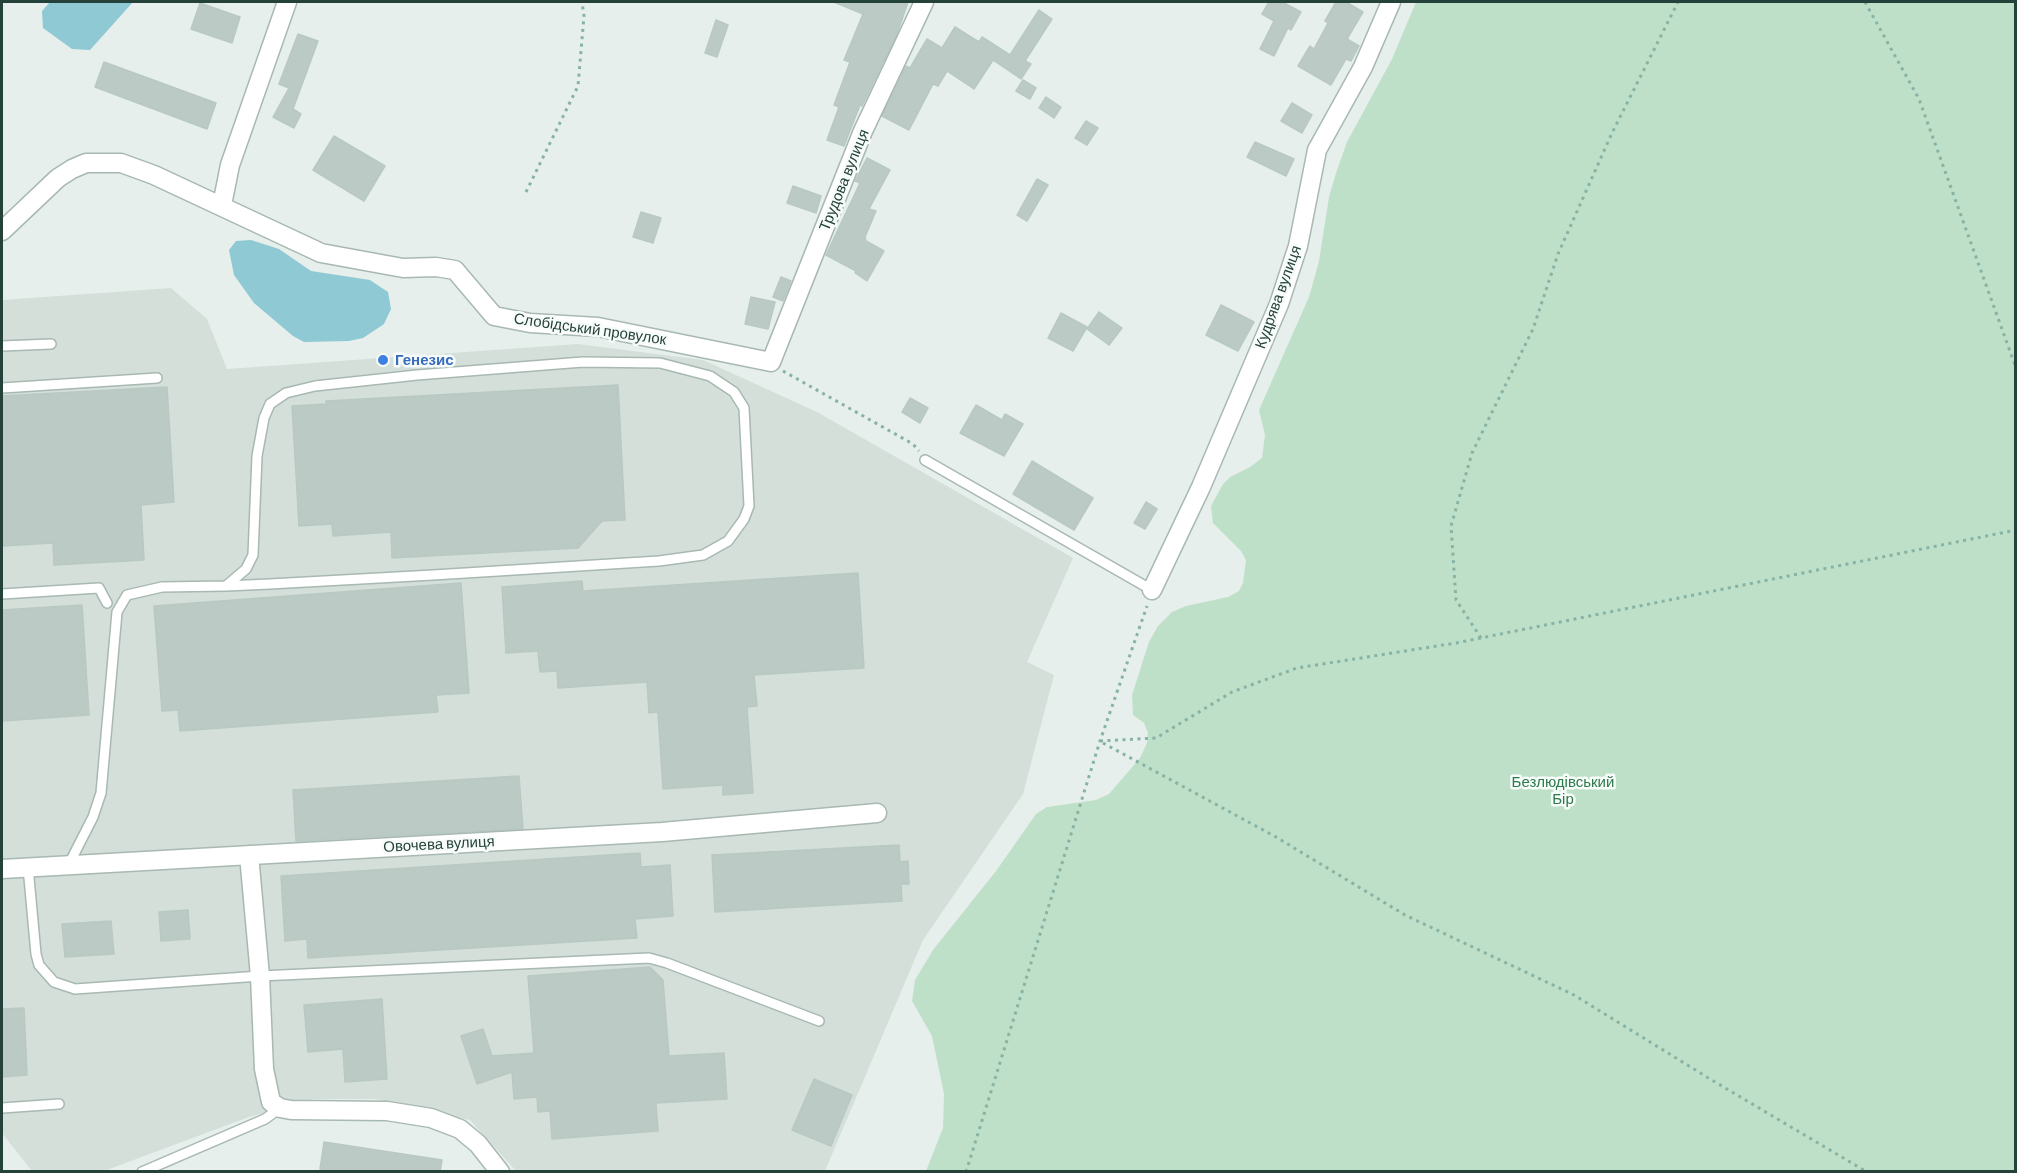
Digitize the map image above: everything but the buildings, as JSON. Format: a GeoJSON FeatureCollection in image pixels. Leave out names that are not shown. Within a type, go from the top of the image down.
{"type":"FeatureCollection","features":[{"type":"Feature","properties":{"kind":"street"},"geometry":{"type":"LineString","coordinates":[[222,205],[230,165],[287,2]]}},
{"type":"Feature","properties":{"kind":"street","name":"Трудова вулиця"},"geometry":{"type":"LineString","coordinates":[[771,362],[863,131],[924,2]]}},
{"type":"Feature","properties":{"kind":"street","name":"Кудрява вулиця"},"geometry":{"type":"LineString","coordinates":[[1152,590],[1201,487],[1279,303],[1298,246],[1317,150],[1363,67],[1391,2]]}},
{"type":"Feature","properties":{"kind":"street","name":"Слобідський провулок"},"geometry":{"type":"LineString","coordinates":[[2,231],[58,178],[86,163],[121,163],[222,205],[321,253],[403,268],[436,267],[455,270],[495,316],[530,323],[598,327],[771,362]]}},
{"type":"Feature","properties":{"kind":"street","name":"Овочева вулиця"},"geometry":{"type":"LineString","coordinates":[[2,869],[662,832],[877,813]]}},
{"type":"Feature","properties":{"kind":"street"},"geometry":{"type":"LineString","coordinates":[[249,855],[267,1091],[271,1102],[280,1108],[387,1111],[431,1118],[460,1129],[478,1144],[500,1172]]}},
{"type":"Feature","properties":{"kind":"lane"},"geometry":{"type":"LineString","coordinates":[[2,346],[51,344]]}},
{"type":"Feature","properties":{"kind":"lane"},"geometry":{"type":"LineString","coordinates":[[69,864],[93,817],[101,793],[120,605],[127,595],[162,587],[226,586],[659,561],[703,555],[728,542],[741,525],[749,506],[744,408],[734,392],[710,376],[660,363],[583,362],[417,375],[315,386],[286,393],[270,404],[264,418],[257,456],[253,555],[246,569],[226,586]]}},
{"type":"Feature","properties":{"kind":"lane"},"geometry":{"type":"LineString","coordinates":[[2,388],[157,378]]}},
{"type":"Feature","properties":{"kind":"lane"},"geometry":{"type":"LineString","coordinates":[[925,460],[1152,590]]}},
{"type":"Feature","properties":{"kind":"lane"},"geometry":{"type":"LineString","coordinates":[[2,594],[99,588],[107,603]]}},
{"type":"Feature","properties":{"kind":"lane"},"geometry":{"type":"LineString","coordinates":[[28,867],[36,954],[45,974],[64,987],[75,989],[260,976],[649,958],[819,1021]]}},
{"type":"Feature","properties":{"kind":"lane"},"geometry":{"type":"LineString","coordinates":[[2,1108],[59,1104]]}},
{"type":"Feature","properties":{"kind":"lane"},"geometry":{"type":"LineString","coordinates":[[142,1172],[265,1119],[280,1108]]}},
{"type":"Feature","properties":{"kind":"path"},"geometry":{"type":"LineString","coordinates":[[526,192],[578,86],[584,16],[582,2]]}},
{"type":"Feature","properties":{"kind":"path"},"geometry":{"type":"LineString","coordinates":[[1481,638],[1456,600],[1451,526],[1472,453],[1533,330],[1558,254],[1612,133],[1678,2]]}},
{"type":"Feature","properties":{"kind":"path"},"geometry":{"type":"LineString","coordinates":[[1865,2],[1919,99],[2016,368]]}},
{"type":"Feature","properties":{"kind":"path"},"geometry":{"type":"LineString","coordinates":[[771,362],[786,375],[913,444],[925,460]]}},
{"type":"Feature","properties":{"kind":"path"},"geometry":{"type":"LineString","coordinates":[[1100,741],[1156,738],[1232,692],[1297,668],[1481,638],[2016,530]]}},
{"type":"Feature","properties":{"kind":"path"},"geometry":{"type":"LineString","coordinates":[[966,1172],[1100,741],[1152,590]]}},
{"type":"Feature","properties":{"kind":"path"},"geometry":{"type":"LineString","coordinates":[[1100,741],[1276,837],[1405,915],[1574,995],[1867,1172]]}},
{"type":"Feature","properties":{"kind":"shaded area"},"geometry":{"type":"Polygon","coordinates":[[[171,288],[207,319],[227,369],[578,344],[703,360],[817,412],[1073,558],[1027,662],[1054,675],[1023,794],[923,940],[825,1171],[516,1171],[470,1120],[375,1099],[313,1099],[249,1117],[104,1171],[32,1171],[2,1133],[2,300],[171,288]]]}},
{"type":"Feature","properties":{"kind":"green space","name":"Безлюдівський Бір"},"geometry":{"type":"Polygon","coordinates":[[[1416,2],[2015,2],[2015,1171],[926,1171],[943,1128],[944,1094],[932,1036],[912,1001],[915,980],[933,950],[996,871],[1036,814],[1047,807],[1096,800],[1109,794],[1140,758],[1147,743],[1148,733],[1144,723],[1133,715],[1132,695],[1149,642],[1158,626],[1172,612],[1186,606],[1228,597],[1239,591],[1243,583],[1246,560],[1241,551],[1213,523],[1211,506],[1223,484],[1230,477],[1262,458],[1265,435],[1259,410],[1309,297],[1319,261],[1329,197],[1336,173],[1347,142],[1392,59],[1416,2]]]}},
{"type":"Feature","properties":{"kind":"water"},"geometry":{"type":"Polygon","coordinates":[[[50,2],[133,2],[90,50],[72,49],[43,28],[42,11],[50,2]]]}},
{"type":"Feature","properties":{"kind":"water"},"geometry":{"type":"Polygon","coordinates":[[[251,240],[279,249],[311,271],[370,280],[388,292],[391,309],[384,324],[363,338],[349,341],[304,342],[293,336],[254,303],[234,275],[229,250],[236,241],[251,240]]]}},
{"type":"Feature","properties":{"kind":"place","name":"Генезис"},"geometry":{"type":"Point","coordinates":[383,360]}}]}
